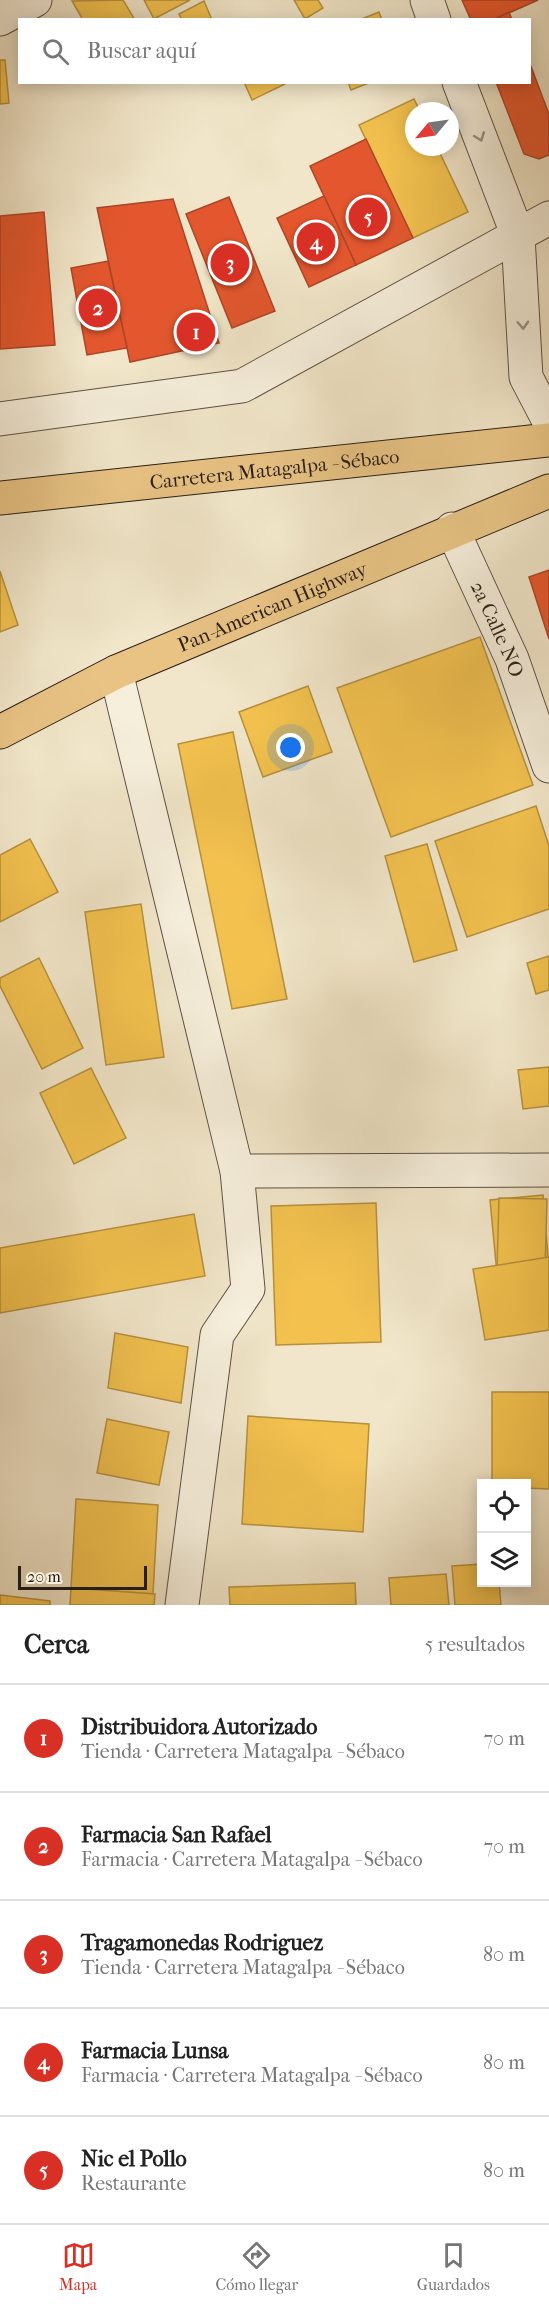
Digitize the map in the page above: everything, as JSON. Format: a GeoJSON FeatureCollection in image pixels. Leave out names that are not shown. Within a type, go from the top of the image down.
{"type":"FeatureCollection","features":[{"type":"Feature","properties":{"kind":"main road","name":"Carretera Matagalpa - Sébaco"},"geometry":{"type":"LineString","coordinates":[[0,498],[549,440]]}},
{"type":"Feature","properties":{"kind":"main road","name":"Pan-American Highway"},"geometry":{"type":"LineString","coordinates":[[0,732],[116,672],[549,490]]}},
{"type":"Feature","properties":{"kind":"street"},"geometry":{"type":"LineString","coordinates":[[0,19],[35,0]]}},
{"type":"Feature","properties":{"kind":"street"},"geometry":{"type":"LineString","coordinates":[[427,0],[433,18]]}},
{"type":"Feature","properties":{"kind":"street"},"geometry":{"type":"LineString","coordinates":[[460,84],[518,236],[526,376],[549,421]]}},
{"type":"Feature","properties":{"kind":"street"},"geometry":{"type":"LineString","coordinates":[[0,419],[242,386],[549,218]]}},
{"type":"Feature","properties":{"kind":"street","name":"2a Calle NO"},"geometry":{"type":"LineString","coordinates":[[452,529],[512,659],[549,766]]}},
{"type":"Feature","properties":{"kind":"street"},"geometry":{"type":"LineString","coordinates":[[116,672],[237,1171],[248,1289],[217,1335],[182,1605]]}},
{"type":"Feature","properties":{"kind":"street"},"geometry":{"type":"LineString","coordinates":[[237,1171],[549,1170]]}},
{"type":"Feature","properties":{"kind":"building: Viviendas"},"geometry":{"type":"Polygon","coordinates":[[[123,0],[134,18],[82,18],[72,1],[123,0]]]}},
{"type":"Feature","properties":{"kind":"building: Viviendas"},"geometry":{"type":"Polygon","coordinates":[[[144,0],[190,0],[156,18],[153,18],[144,0]]]}},
{"type":"Feature","properties":{"kind":"building: Viviendas"},"geometry":{"type":"Polygon","coordinates":[[[294,0],[318,0],[323,8],[304,18],[294,0]]]}},
{"type":"Feature","properties":{"kind":"building: Viviendas"},"geometry":{"type":"Polygon","coordinates":[[[204,1],[211,18],[181,18],[179,14],[204,1]]]}},
{"type":"Feature","properties":{"kind":"building: Viviendas"},"geometry":{"type":"Polygon","coordinates":[[[379,12],[381,18],[364,18],[379,12]]]}},
{"type":"Feature","properties":{"kind":"building: Viviendas"},"geometry":{"type":"Polygon","coordinates":[[[0,60],[5,60],[9,103],[0,104],[0,60]]]}},
{"type":"Feature","properties":{"kind":"building: Viviendas"},"geometry":{"type":"Polygon","coordinates":[[[245,84],[285,84],[252,100],[245,84]]]}},
{"type":"Feature","properties":{"kind":"building: Viviendas"},"geometry":{"type":"Polygon","coordinates":[[[349,84],[366,84],[351,90],[349,84]]]}},
{"type":"Feature","properties":{"kind":"building: Viviendas"},"geometry":{"type":"Polygon","coordinates":[[[405,103],[405,156],[441,156],[468,212],[413,238],[359,125],[405,103]]]}},
{"type":"Feature","properties":{"kind":"building: Viviendas"},"geometry":{"type":"Polygon","coordinates":[[[0,571],[18,625],[0,632],[0,571]]]}},
{"type":"Feature","properties":{"kind":"building: Viviendas"},"geometry":{"type":"Polygon","coordinates":[[[480,637],[533,785],[391,837],[337,688],[480,637]]]}},
{"type":"Feature","properties":{"kind":"building: Viviendas"},"geometry":{"type":"Polygon","coordinates":[[[308,686],[332,752],[263,777],[239,712],[308,686]]]}},
{"type":"Feature","properties":{"kind":"building: Viviendas"},"geometry":{"type":"Polygon","coordinates":[[[233,732],[287,999],[232,1009],[178,744],[233,732]]]}},
{"type":"Feature","properties":{"kind":"building: Viviendas"},"geometry":{"type":"Polygon","coordinates":[[[536,806],[549,846],[549,909],[467,937],[435,841],[536,806]]]}},
{"type":"Feature","properties":{"kind":"building: Viviendas"},"geometry":{"type":"Polygon","coordinates":[[[30,839],[58,892],[0,922],[0,855],[30,839]]]}},
{"type":"Feature","properties":{"kind":"building: Viviendas"},"geometry":{"type":"Polygon","coordinates":[[[427,844],[457,950],[414,962],[385,856],[427,844]]]}},
{"type":"Feature","properties":{"kind":"building: Viviendas"},"geometry":{"type":"Polygon","coordinates":[[[141,904],[164,1057],[106,1065],[85,912],[141,904]]]}},
{"type":"Feature","properties":{"kind":"building: Viviendas"},"geometry":{"type":"Polygon","coordinates":[[[549,956],[549,990],[536,994],[527,963],[549,956]]]}},
{"type":"Feature","properties":{"kind":"building: Viviendas"},"geometry":{"type":"Polygon","coordinates":[[[39,958],[83,1048],[42,1069],[0,986],[0,978],[39,958]]]}},
{"type":"Feature","properties":{"kind":"building: Viviendas"},"geometry":{"type":"Polygon","coordinates":[[[549,1067],[549,1106],[523,1109],[518,1070],[549,1067]]]}},
{"type":"Feature","properties":{"kind":"building: Viviendas"},"geometry":{"type":"Polygon","coordinates":[[[91,1068],[126,1138],[74,1164],[40,1093],[91,1068]]]}},
{"type":"Feature","properties":{"kind":"building: Viviendas"},"geometry":{"type":"Polygon","coordinates":[[[543,1195],[549,1269],[497,1274],[490,1200],[543,1195]]]}},
{"type":"Feature","properties":{"kind":"building: Viviendas"},"geometry":{"type":"Polygon","coordinates":[[[499,1198],[547,1199],[545,1270],[497,1269],[499,1198]]]}},
{"type":"Feature","properties":{"kind":"building: Viviendas"},"geometry":{"type":"Polygon","coordinates":[[[376,1203],[381,1342],[276,1345],[271,1206],[376,1203]]]}},
{"type":"Feature","properties":{"kind":"building: Viviendas"},"geometry":{"type":"Polygon","coordinates":[[[194,1214],[205,1276],[0,1313],[0,1248],[194,1214]]]}},
{"type":"Feature","properties":{"kind":"building: Viviendas"},"geometry":{"type":"Polygon","coordinates":[[[549,1257],[549,1330],[485,1340],[473,1269],[549,1257]]]}},
{"type":"Feature","properties":{"kind":"building: Viviendas"},"geometry":{"type":"Polygon","coordinates":[[[115,1333],[188,1347],[181,1403],[108,1388],[115,1333]]]}},
{"type":"Feature","properties":{"kind":"building: Viviendas"},"geometry":{"type":"Polygon","coordinates":[[[492,1392],[549,1392],[549,1489],[531,1488],[531,1479],[492,1479],[492,1392]]]}},
{"type":"Feature","properties":{"kind":"building: Viviendas"},"geometry":{"type":"Polygon","coordinates":[[[248,1416],[369,1424],[363,1532],[242,1524],[248,1416]]]}},
{"type":"Feature","properties":{"kind":"building: Viviendas"},"geometry":{"type":"Polygon","coordinates":[[[107,1419],[169,1432],[159,1485],[97,1473],[107,1419]]]}},
{"type":"Feature","properties":{"kind":"building: Viviendas"},"geometry":{"type":"Polygon","coordinates":[[[76,1499],[158,1505],[153,1594],[71,1588],[76,1499]]]}},
{"type":"Feature","properties":{"kind":"building: Viviendas"},"geometry":{"type":"Polygon","coordinates":[[[477,1564],[477,1587],[499,1587],[501,1605],[455,1605],[452,1566],[477,1564]]]}},
{"type":"Feature","properties":{"kind":"building: Viviendas"},"geometry":{"type":"Polygon","coordinates":[[[446,1574],[449,1605],[391,1605],[389,1578],[446,1574]]]}},
{"type":"Feature","properties":{"kind":"building: Viviendas"},"geometry":{"type":"Polygon","coordinates":[[[355,1583],[356,1605],[230,1605],[229,1587],[355,1583]]]}},
{"type":"Feature","properties":{"kind":"building: Viviendas"},"geometry":{"type":"Polygon","coordinates":[[[71,1588],[155,1594],[154,1605],[70,1605],[71,1588]]]}},
{"type":"Feature","properties":{"kind":"building: Viviendas"},"geometry":{"type":"Polygon","coordinates":[[[0,1595],[50,1601],[50,1605],[0,1605],[0,1595]]]}},
{"type":"Feature","properties":{"kind":"building: Comercios"},"geometry":{"type":"Polygon","coordinates":[[[462,0],[538,0],[498,18],[470,18],[462,0]]]}},
{"type":"Feature","properties":{"kind":"building: Comercios"},"geometry":{"type":"Polygon","coordinates":[[[509,12],[511,18],[497,18],[509,12]]]}},
{"type":"Feature","properties":{"kind":"building: Comercios"},"geometry":{"type":"Polygon","coordinates":[[[531,67],[549,114],[549,155],[539,159],[524,154],[497,84],[531,84],[531,67]]]}},
{"type":"Feature","properties":{"kind":"building: Comercios"},"geometry":{"type":"Polygon","coordinates":[[[366,139],[413,238],[356,265],[310,166],[366,139]]]}},
{"type":"Feature","properties":{"kind":"building: Comercios"},"geometry":{"type":"Polygon","coordinates":[[[324,196],[356,265],[309,287],[277,218],[324,196]]]}},
{"type":"Feature","properties":{"kind":"building: Comercios"},"geometry":{"type":"Polygon","coordinates":[[[229,197],[275,311],[232,328],[186,214],[229,197]]]}},
{"type":"Feature","properties":{"kind":"building: Comercios"},"geometry":{"type":"Polygon","coordinates":[[[173,199],[219,343],[130,362],[97,208],[173,199]]]}},
{"type":"Feature","properties":{"kind":"building: Comercios"},"geometry":{"type":"Polygon","coordinates":[[[44,212],[55,345],[0,349],[0,216],[44,212]]]}},
{"type":"Feature","properties":{"kind":"building: Comercios"},"geometry":{"type":"Polygon","coordinates":[[[108,261],[127,348],[87,355],[71,268],[108,261]]]}},
{"type":"Feature","properties":{"kind":"building: Comercios"},"geometry":{"type":"Polygon","coordinates":[[[549,570],[549,639],[529,577],[549,570]]]}},
{"type":"Feature","properties":{"kind":"place","name":"Nic el Pollo"},"geometry":{"type":"Point","coordinates":[368,217]}},
{"type":"Feature","properties":{"kind":"place","name":"Farmacia Lunsa"},"geometry":{"type":"Point","coordinates":[316,242]}},
{"type":"Feature","properties":{"kind":"place","name":"Tragamonedas Rodriguez"},"geometry":{"type":"Point","coordinates":[230,263]}},
{"type":"Feature","properties":{"kind":"place","name":"Farmacia San Rafael"},"geometry":{"type":"Point","coordinates":[98,308]}},
{"type":"Feature","properties":{"kind":"place","name":"Distribuidora Autorizado"},"geometry":{"type":"Point","coordinates":[196,332]}}]}
